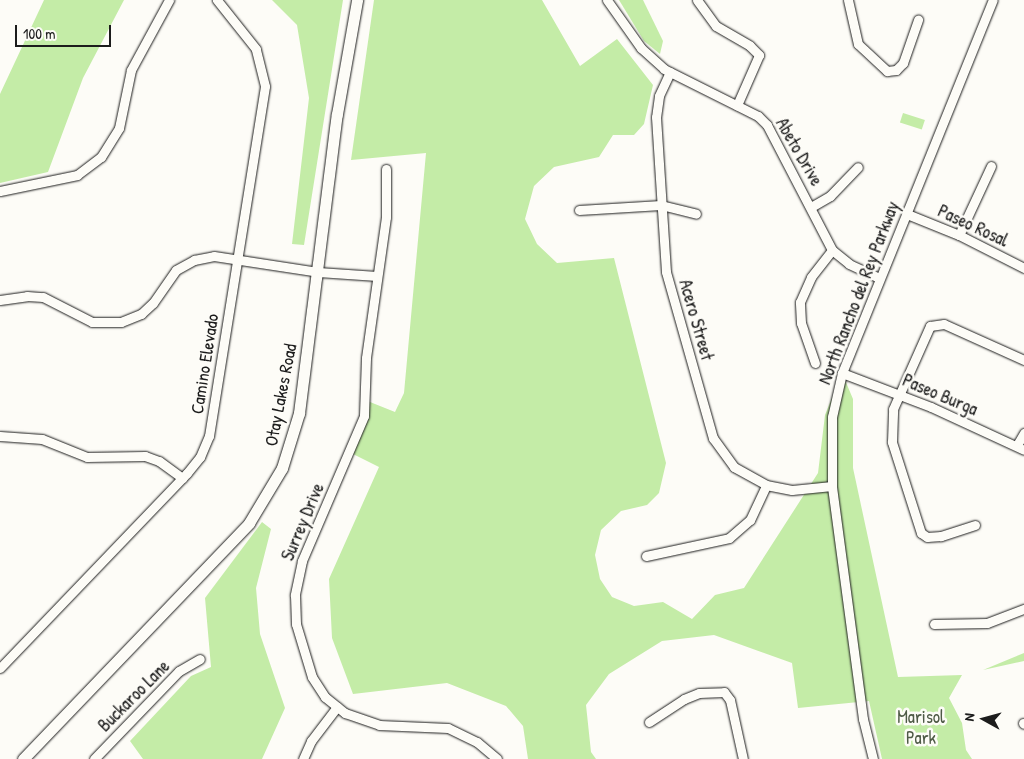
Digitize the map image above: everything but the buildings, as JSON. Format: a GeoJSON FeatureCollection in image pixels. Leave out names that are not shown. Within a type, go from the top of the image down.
{"type":"FeatureCollection","features":[{"type":"Feature","properties":{"kind":"main road","name":"Otay Lakes Road"},"geometry":{"type":"LineString","coordinates":[[23,759],[249,523],[270,491],[296,427],[318,272],[337,114],[357,0]]}},
{"type":"Feature","properties":{"kind":"street"},"geometry":{"type":"LineString","coordinates":[[0,191],[77,176],[101,157],[119,128],[131,70],[169,0]]}},
{"type":"Feature","properties":{"kind":"street","name":"Camino Elevado"},"geometry":{"type":"LineString","coordinates":[[0,668],[182,478],[200,457],[209,436],[265,78],[253,44],[217,0]]}},
{"type":"Feature","properties":{"kind":"street","name":"Abeto Drive"},"geometry":{"type":"LineString","coordinates":[[607,0],[641,48],[670,72],[758,116],[775,136],[832,250],[849,264],[879,278]]}},
{"type":"Feature","properties":{"kind":"street"},"geometry":{"type":"LineString","coordinates":[[697,0],[716,26],[750,46],[758,55],[737,105]]}},
{"type":"Feature","properties":{"kind":"street"},"geometry":{"type":"LineString","coordinates":[[848,0],[858,44],[887,71],[901,66],[918,20]]}},
{"type":"Feature","properties":{"kind":"street","name":"North Rancho del Rey Parkway"},"geometry":{"type":"LineString","coordinates":[[872,759],[863,719],[832,486],[830,432],[842,373],[879,278],[994,0]]}},
{"type":"Feature","properties":{"kind":"street","name":"Acero Street"},"geometry":{"type":"LineString","coordinates":[[670,72],[659,96],[656,117],[666,272],[709,430],[728,461],[746,476],[766,485],[792,490],[832,486]]}},
{"type":"Feature","properties":{"kind":"street"},"geometry":{"type":"LineString","coordinates":[[959,235],[991,166]]}},
{"type":"Feature","properties":{"kind":"street"},"geometry":{"type":"LineString","coordinates":[[811,207],[830,196],[858,167]]}},
{"type":"Feature","properties":{"kind":"street","name":"Surrey Drive"},"geometry":{"type":"LineString","coordinates":[[386,170],[386,217],[366,358],[364,416],[302,561],[295,595],[296,624],[308,670],[320,691],[337,707],[353,717],[379,725],[448,728],[477,742],[497,759]]}},
{"type":"Feature","properties":{"kind":"street"},"geometry":{"type":"LineString","coordinates":[[579,210],[661,205],[696,214]]}},
{"type":"Feature","properties":{"kind":"street","name":"Paseo Rosal"},"geometry":{"type":"LineString","coordinates":[[907,214],[959,235],[1024,268]]}},
{"type":"Feature","properties":{"kind":"street"},"geometry":{"type":"LineString","coordinates":[[815,363],[801,323],[800,302],[810,277],[832,250]]}},
{"type":"Feature","properties":{"kind":"street"},"geometry":{"type":"LineString","coordinates":[[0,300],[27,296],[43,297],[92,322],[121,322],[141,314],[182,266],[207,257],[238,259],[318,272],[377,276]]}},
{"type":"Feature","properties":{"kind":"street"},"geometry":{"type":"LineString","coordinates":[[975,525],[940,536],[927,537],[921,533],[891,436],[891,416],[898,394],[930,326],[944,324],[1024,360]]}},
{"type":"Feature","properties":{"kind":"street","name":"Paseo Burga"},"geometry":{"type":"LineString","coordinates":[[842,373],[898,394],[1020,447]]}},
{"type":"Feature","properties":{"kind":"street"},"geometry":{"type":"LineString","coordinates":[[1020,447],[1024,432]]}},
{"type":"Feature","properties":{"kind":"street"},"geometry":{"type":"LineString","coordinates":[[0,436],[42,439],[87,457],[145,456],[159,461],[182,478]]}},
{"type":"Feature","properties":{"kind":"street"},"geometry":{"type":"LineString","coordinates":[[646,556],[717,543],[732,536],[752,518],[766,485]]}},
{"type":"Feature","properties":{"kind":"street"},"geometry":{"type":"LineString","coordinates":[[934,624],[987,623],[1024,609]]}},
{"type":"Feature","properties":{"kind":"street","name":"Buckaroo Lane"},"geometry":{"type":"LineString","coordinates":[[94,759],[179,671],[200,659]]}},
{"type":"Feature","properties":{"kind":"street"},"geometry":{"type":"LineString","coordinates":[[649,722],[684,699],[699,693],[724,692],[730,700],[743,759]]}},
{"type":"Feature","properties":{"kind":"street"},"geometry":{"type":"LineString","coordinates":[[303,759],[311,741],[337,707]]}},
{"type":"Feature","properties":{"kind":"green space"},"geometry":{"type":"Polygon","coordinates":[[[44,0],[124,0],[83,78],[48,172],[0,183],[0,94],[44,0]]]}},
{"type":"Feature","properties":{"kind":"green space"},"geometry":{"type":"Polygon","coordinates":[[[272,0],[343,0],[304,245],[292,244],[309,98],[297,25],[272,0]]]}},
{"type":"Feature","properties":{"kind":"green space","name":"Marisol Park"},"geometry":{"type":"Polygon","coordinates":[[[374,0],[542,0],[580,66],[617,39],[653,85],[644,124],[634,135],[613,135],[599,157],[554,167],[534,186],[525,219],[537,244],[557,263],[614,258],[666,463],[659,493],[647,505],[621,511],[601,530],[595,555],[600,579],[612,597],[634,606],[663,602],[692,619],[715,595],[744,588],[818,473],[825,415],[842,373],[853,399],[853,468],[898,677],[962,675],[949,698],[962,723],[966,750],[972,759],[882,759],[869,701],[798,708],[792,663],[714,635],[662,641],[609,674],[586,705],[591,752],[596,759],[528,759],[523,726],[506,706],[447,683],[353,694],[332,638],[329,579],[379,467],[351,453],[365,400],[395,412],[404,393],[426,153],[351,160],[374,0]]]}},
{"type":"Feature","properties":{"kind":"green space"},"geometry":{"type":"Polygon","coordinates":[[[619,0],[643,0],[663,41],[660,54],[644,41],[619,0]]]}},
{"type":"Feature","properties":{"kind":"green space"},"geometry":{"type":"Polygon","coordinates":[[[903,113],[925,120],[922,130],[900,123],[903,113]]]}},
{"type":"Feature","properties":{"kind":"green space"},"geometry":{"type":"Polygon","coordinates":[[[262,522],[271,529],[256,588],[260,634],[285,708],[262,759],[143,759],[130,741],[191,676],[211,667],[205,598],[262,522]]]}},
{"type":"Feature","properties":{"kind":"green space"},"geometry":{"type":"Polygon","coordinates":[[[1024,653],[1024,661],[983,670],[1024,653]]]}}]}
